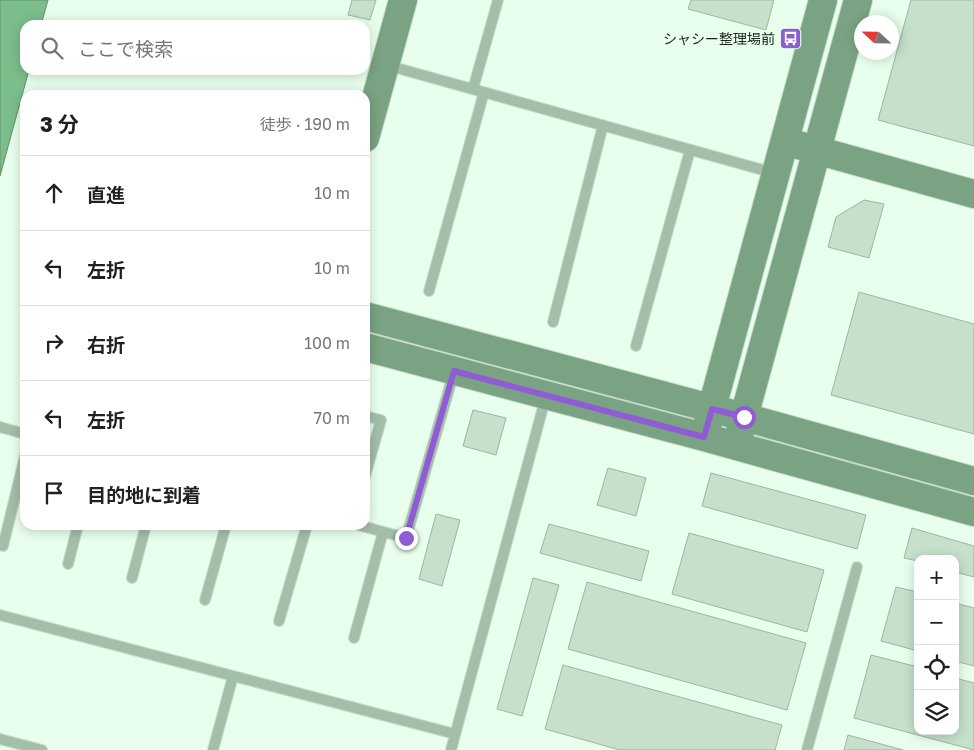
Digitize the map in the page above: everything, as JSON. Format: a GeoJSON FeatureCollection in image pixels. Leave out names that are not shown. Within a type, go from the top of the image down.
{"type":"FeatureCollection","features":[{"type":"Feature","properties":{"kind":"street"},"geometry":{"type":"LineString","coordinates":[[370,120],[403,0]]}},
{"type":"Feature","properties":{"kind":"street"},"geometry":{"type":"LineString","coordinates":[[704,437],[823,0]]}},
{"type":"Feature","properties":{"kind":"street"},"geometry":{"type":"LineString","coordinates":[[736,446],[858,0]]}},
{"type":"Feature","properties":{"kind":"street"},"geometry":{"type":"LineString","coordinates":[[785,142],[974,194]]}},
{"type":"Feature","properties":{"kind":"street"},"geometry":{"type":"LineString","coordinates":[[370,317],[744,417],[974,481]]}},
{"type":"Feature","properties":{"kind":"street"},"geometry":{"type":"LineString","coordinates":[[370,348],[704,437],[974,512]]}},
{"type":"Feature","properties":{"kind":"lane"},"geometry":{"type":"LineString","coordinates":[[473,89],[498,0]]}},
{"type":"Feature","properties":{"kind":"lane"},"geometry":{"type":"LineString","coordinates":[[385,64],[776,174]]}},
{"type":"Feature","properties":{"kind":"lane"},"geometry":{"type":"LineString","coordinates":[[428,291],[484,92]]}},
{"type":"Feature","properties":{"kind":"lane"},"geometry":{"type":"LineString","coordinates":[[553,322],[603,126]]}},
{"type":"Feature","properties":{"kind":"lane"},"geometry":{"type":"LineString","coordinates":[[636,346],[690,150]]}},
{"type":"Feature","properties":{"kind":"lane"},"geometry":{"type":"LineString","coordinates":[[370,528],[406,538],[454,371]]}},
{"type":"Feature","properties":{"kind":"lane"},"geometry":{"type":"LineString","coordinates":[[451,750],[547,395]]}},
{"type":"Feature","properties":{"kind":"lane"},"geometry":{"type":"LineString","coordinates":[[370,417],[381,420],[370,458]]}},
{"type":"Feature","properties":{"kind":"lane"},"geometry":{"type":"LineString","coordinates":[[0,427],[20,433]]}},
{"type":"Feature","properties":{"kind":"lane"},"geometry":{"type":"LineString","coordinates":[[3,546],[20,476]]}},
{"type":"Feature","properties":{"kind":"lane"},"geometry":{"type":"LineString","coordinates":[[68,564],[77,530]]}},
{"type":"Feature","properties":{"kind":"lane"},"geometry":{"type":"LineString","coordinates":[[132,578],[145,530]]}},
{"type":"Feature","properties":{"kind":"lane"},"geometry":{"type":"LineString","coordinates":[[205,600],[225,530]]}},
{"type":"Feature","properties":{"kind":"lane"},"geometry":{"type":"LineString","coordinates":[[279,621],[306,530]]}},
{"type":"Feature","properties":{"kind":"lane"},"geometry":{"type":"LineString","coordinates":[[354,638],[384,532]]}},
{"type":"Feature","properties":{"kind":"lane"},"geometry":{"type":"LineString","coordinates":[[807,750],[857,567]]}},
{"type":"Feature","properties":{"kind":"lane"},"geometry":{"type":"LineString","coordinates":[[0,615],[455,734]]}},
{"type":"Feature","properties":{"kind":"lane"},"geometry":{"type":"LineString","coordinates":[[213,750],[233,676]]}},
{"type":"Feature","properties":{"kind":"lane"},"geometry":{"type":"LineString","coordinates":[[0,739],[42,750]]}},
{"type":"Feature","properties":{"kind":"shaded area"},"geometry":{"type":"Polygon","coordinates":[[[0,0],[48,0],[42,20],[20,20],[20,75],[28,75],[24,90],[20,90],[20,103],[0,176],[0,0]]]}},
{"type":"Feature","properties":{"kind":"building"},"geometry":{"type":"Polygon","coordinates":[[[352,0],[376,0],[370,20],[348,15],[352,0]]]}},
{"type":"Feature","properties":{"kind":"building"},"geometry":{"type":"Polygon","coordinates":[[[691,0],[774,0],[766,30],[688,9],[691,0]]]}},
{"type":"Feature","properties":{"kind":"building"},"geometry":{"type":"Polygon","coordinates":[[[911,0],[974,0],[974,146],[878,120],[894,60],[899,60],[899,44],[911,0]]]}},
{"type":"Feature","properties":{"kind":"building"},"geometry":{"type":"Polygon","coordinates":[[[864,200],[884,204],[869,258],[828,247],[836,217],[864,200]]]}},
{"type":"Feature","properties":{"kind":"building"},"geometry":{"type":"Polygon","coordinates":[[[859,292],[974,324],[974,434],[831,395],[859,292]]]}},
{"type":"Feature","properties":{"kind":"building"},"geometry":{"type":"Polygon","coordinates":[[[473,410],[506,418],[496,455],[463,446],[473,410]]]}},
{"type":"Feature","properties":{"kind":"building"},"geometry":{"type":"Polygon","coordinates":[[[608,468],[646,478],[636,516],[597,505],[608,468]]]}},
{"type":"Feature","properties":{"kind":"building"},"geometry":{"type":"Polygon","coordinates":[[[711,473],[866,515],[857,549],[702,506],[711,473]]]}},
{"type":"Feature","properties":{"kind":"building"},"geometry":{"type":"Polygon","coordinates":[[[436,514],[460,520],[442,586],[419,579],[436,514]]]}},
{"type":"Feature","properties":{"kind":"building"},"geometry":{"type":"Polygon","coordinates":[[[549,524],[649,551],[641,581],[540,553],[549,524]]]}},
{"type":"Feature","properties":{"kind":"building"},"geometry":{"type":"Polygon","coordinates":[[[912,528],[974,546],[974,577],[959,573],[959,555],[914,555],[914,560],[904,558],[912,528]]]}},
{"type":"Feature","properties":{"kind":"building"},"geometry":{"type":"Polygon","coordinates":[[[689,533],[824,570],[807,632],[672,594],[689,533]]]}},
{"type":"Feature","properties":{"kind":"building"},"geometry":{"type":"Polygon","coordinates":[[[533,578],[559,585],[522,716],[497,709],[533,578]]]}},
{"type":"Feature","properties":{"kind":"building"},"geometry":{"type":"Polygon","coordinates":[[[587,582],[806,643],[787,710],[568,649],[587,582]]]}},
{"type":"Feature","properties":{"kind":"building"},"geometry":{"type":"Polygon","coordinates":[[[896,587],[914,591],[914,650],[881,641],[896,587]]]}},
{"type":"Feature","properties":{"kind":"building"},"geometry":{"type":"Polygon","coordinates":[[[959,604],[974,608],[974,666],[959,662],[959,604]]]}},
{"type":"Feature","properties":{"kind":"building"},"geometry":{"type":"Polygon","coordinates":[[[871,655],[914,666],[914,734],[854,718],[871,655]]]}},
{"type":"Feature","properties":{"kind":"building"},"geometry":{"type":"Polygon","coordinates":[[[563,665],[782,725],[775,750],[620,750],[545,729],[563,665]]]}},
{"type":"Feature","properties":{"kind":"building"},"geometry":{"type":"Polygon","coordinates":[[[959,679],[974,683],[974,750],[918,735],[959,735],[959,679]]]}},
{"type":"Feature","properties":{"kind":"building"},"geometry":{"type":"Polygon","coordinates":[[[848,735],[903,750],[844,750],[848,735]]]}},
{"type":"Feature","properties":{"kind":"place","name":"シャシー整理場前"},"geometry":{"type":"Point","coordinates":[791,39]}},
{"type":"Feature","properties":{"kind":"route"},"geometry":{"type":"LineString","coordinates":[[406,538],[454,371],[704,437],[712,409],[744,417]]}}]}
